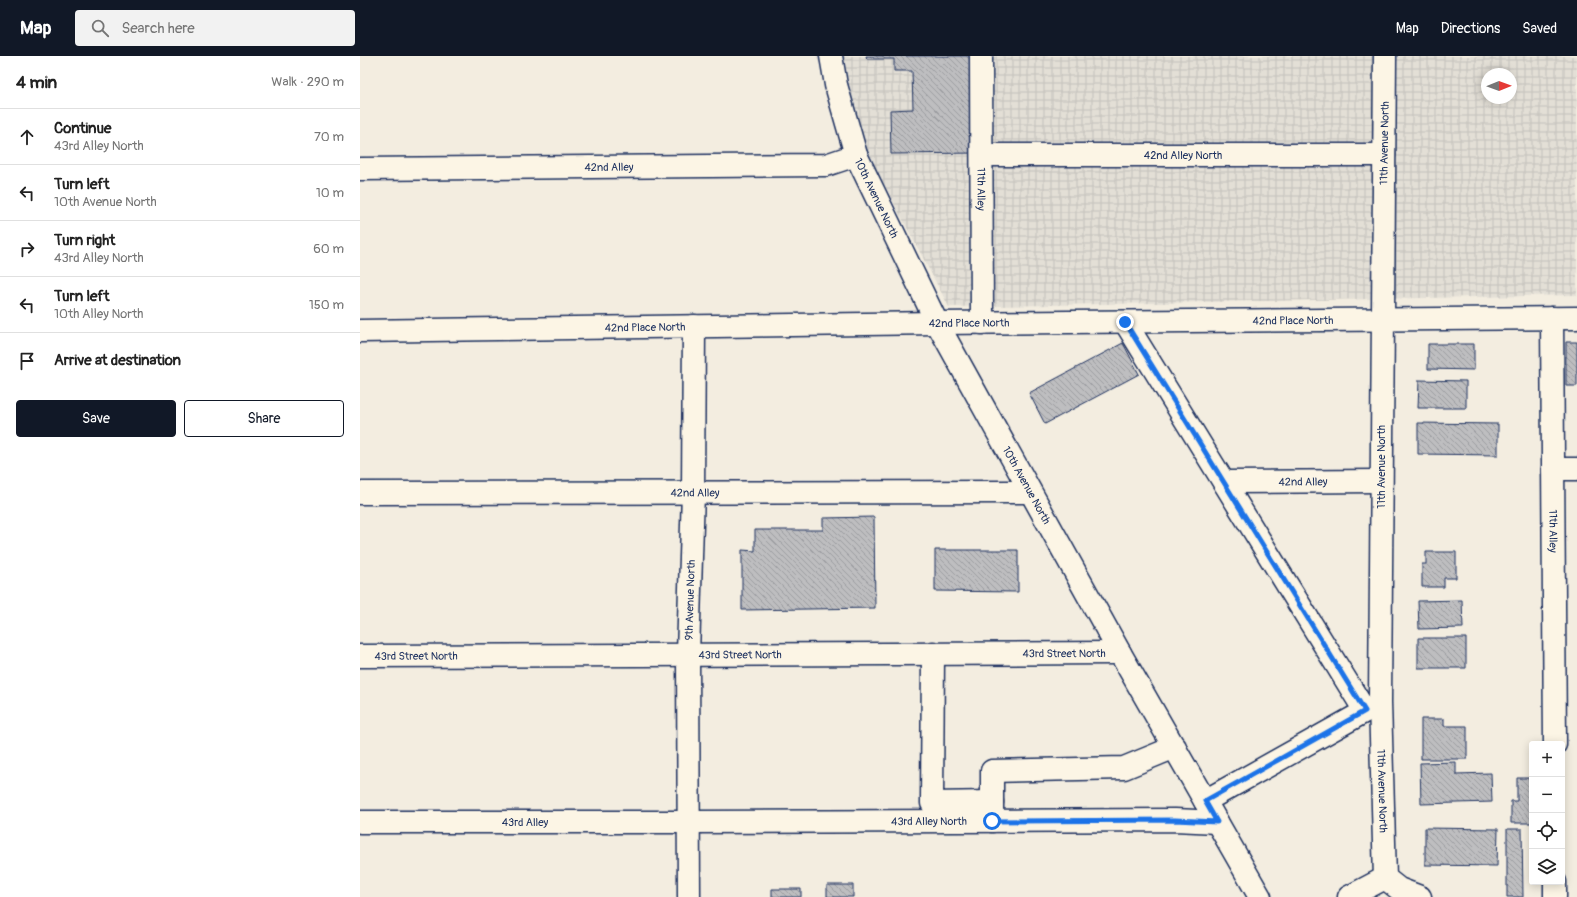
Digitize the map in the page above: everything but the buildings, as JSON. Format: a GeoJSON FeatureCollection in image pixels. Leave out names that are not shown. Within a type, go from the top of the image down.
{"type":"FeatureCollection","features":[{"type":"Feature","properties":{"kind":"street","name":"10th Avenue North"},"geometry":{"type":"LineString","coordinates":[[831,56],[836,85],[856,155],[937,323],[1120,653],[1260,897]]}},
{"type":"Feature","properties":{"kind":"street","name":"11th Alley"},"geometry":{"type":"LineString","coordinates":[[981,56],[982,323]]}},
{"type":"Feature","properties":{"kind":"street","name":"11th Avenue North"},"geometry":{"type":"LineString","coordinates":[[1385,56],[1381,481],[1373,707],[1385,878]]}},
{"type":"Feature","properties":{"kind":"street","name":"42nd Alley"},"geometry":{"type":"LineString","coordinates":[[360,169],[826,165],[856,155]]}},
{"type":"Feature","properties":{"kind":"street","name":"42nd Alley North"},"geometry":{"type":"LineString","coordinates":[[982,156],[1384,155]]}},
{"type":"Feature","properties":{"kind":"street","name":"11th Alley"},"geometry":{"type":"LineString","coordinates":[[1552,318],[1554,741]]}},
{"type":"Feature","properties":{"kind":"street","name":"42nd Place North"},"geometry":{"type":"LineString","coordinates":[[360,331],[937,323],[1577,318]]}},
{"type":"Feature","properties":{"kind":"street"},"geometry":{"type":"LineString","coordinates":[[1125,322],[1224,482],[1373,707],[1205,801]]}},
{"type":"Feature","properties":{"kind":"street","name":"9th Avenue North"},"geometry":{"type":"LineString","coordinates":[[689,897],[690,822],[688,654],[694,326]]}},
{"type":"Feature","properties":{"kind":"street"},"geometry":{"type":"LineString","coordinates":[[1553,469],[1577,469]]}},
{"type":"Feature","properties":{"kind":"street","name":"42nd Alley"},"geometry":{"type":"LineString","coordinates":[[1224,482],[1381,481]]}},
{"type":"Feature","properties":{"kind":"street","name":"42nd Alley"},"geometry":{"type":"LineString","coordinates":[[360,493],[1030,492]]}},
{"type":"Feature","properties":{"kind":"street"},"geometry":{"type":"LineString","coordinates":[[933,653],[932,803],[992,811],[992,771],[1124,768],[1175,747]]}},
{"type":"Feature","properties":{"kind":"street","name":"43rd Street North"},"geometry":{"type":"LineString","coordinates":[[360,656],[1120,653]]}},
{"type":"Feature","properties":{"kind":"street","name":"43rd Alley North"},"geometry":{"type":"LineString","coordinates":[[690,822],[992,811],[1217,822]]}},
{"type":"Feature","properties":{"kind":"street","name":"43rd Alley"},"geometry":{"type":"LineString","coordinates":[[360,822],[690,822]]}},
{"type":"Feature","properties":{"kind":"street"},"geometry":{"type":"LineString","coordinates":[[1349,897],[1385,878],[1399,889],[1420,897]]}},
{"type":"Feature","properties":{"kind":"street"},"geometry":{"type":"LineString","coordinates":[[1555,885],[1555,897]]}},
{"type":"Feature","properties":{"kind":"shaded area"},"geometry":{"type":"Polygon","coordinates":[[[816,56],[1577,56],[1577,295],[949,307],[816,56]]]}},
{"type":"Feature","properties":{"kind":"route"},"geometry":{"type":"LineString","coordinates":[[992,821],[1175,820],[1217,822],[1205,801],[1365,711],[1125,322]]}}]}
